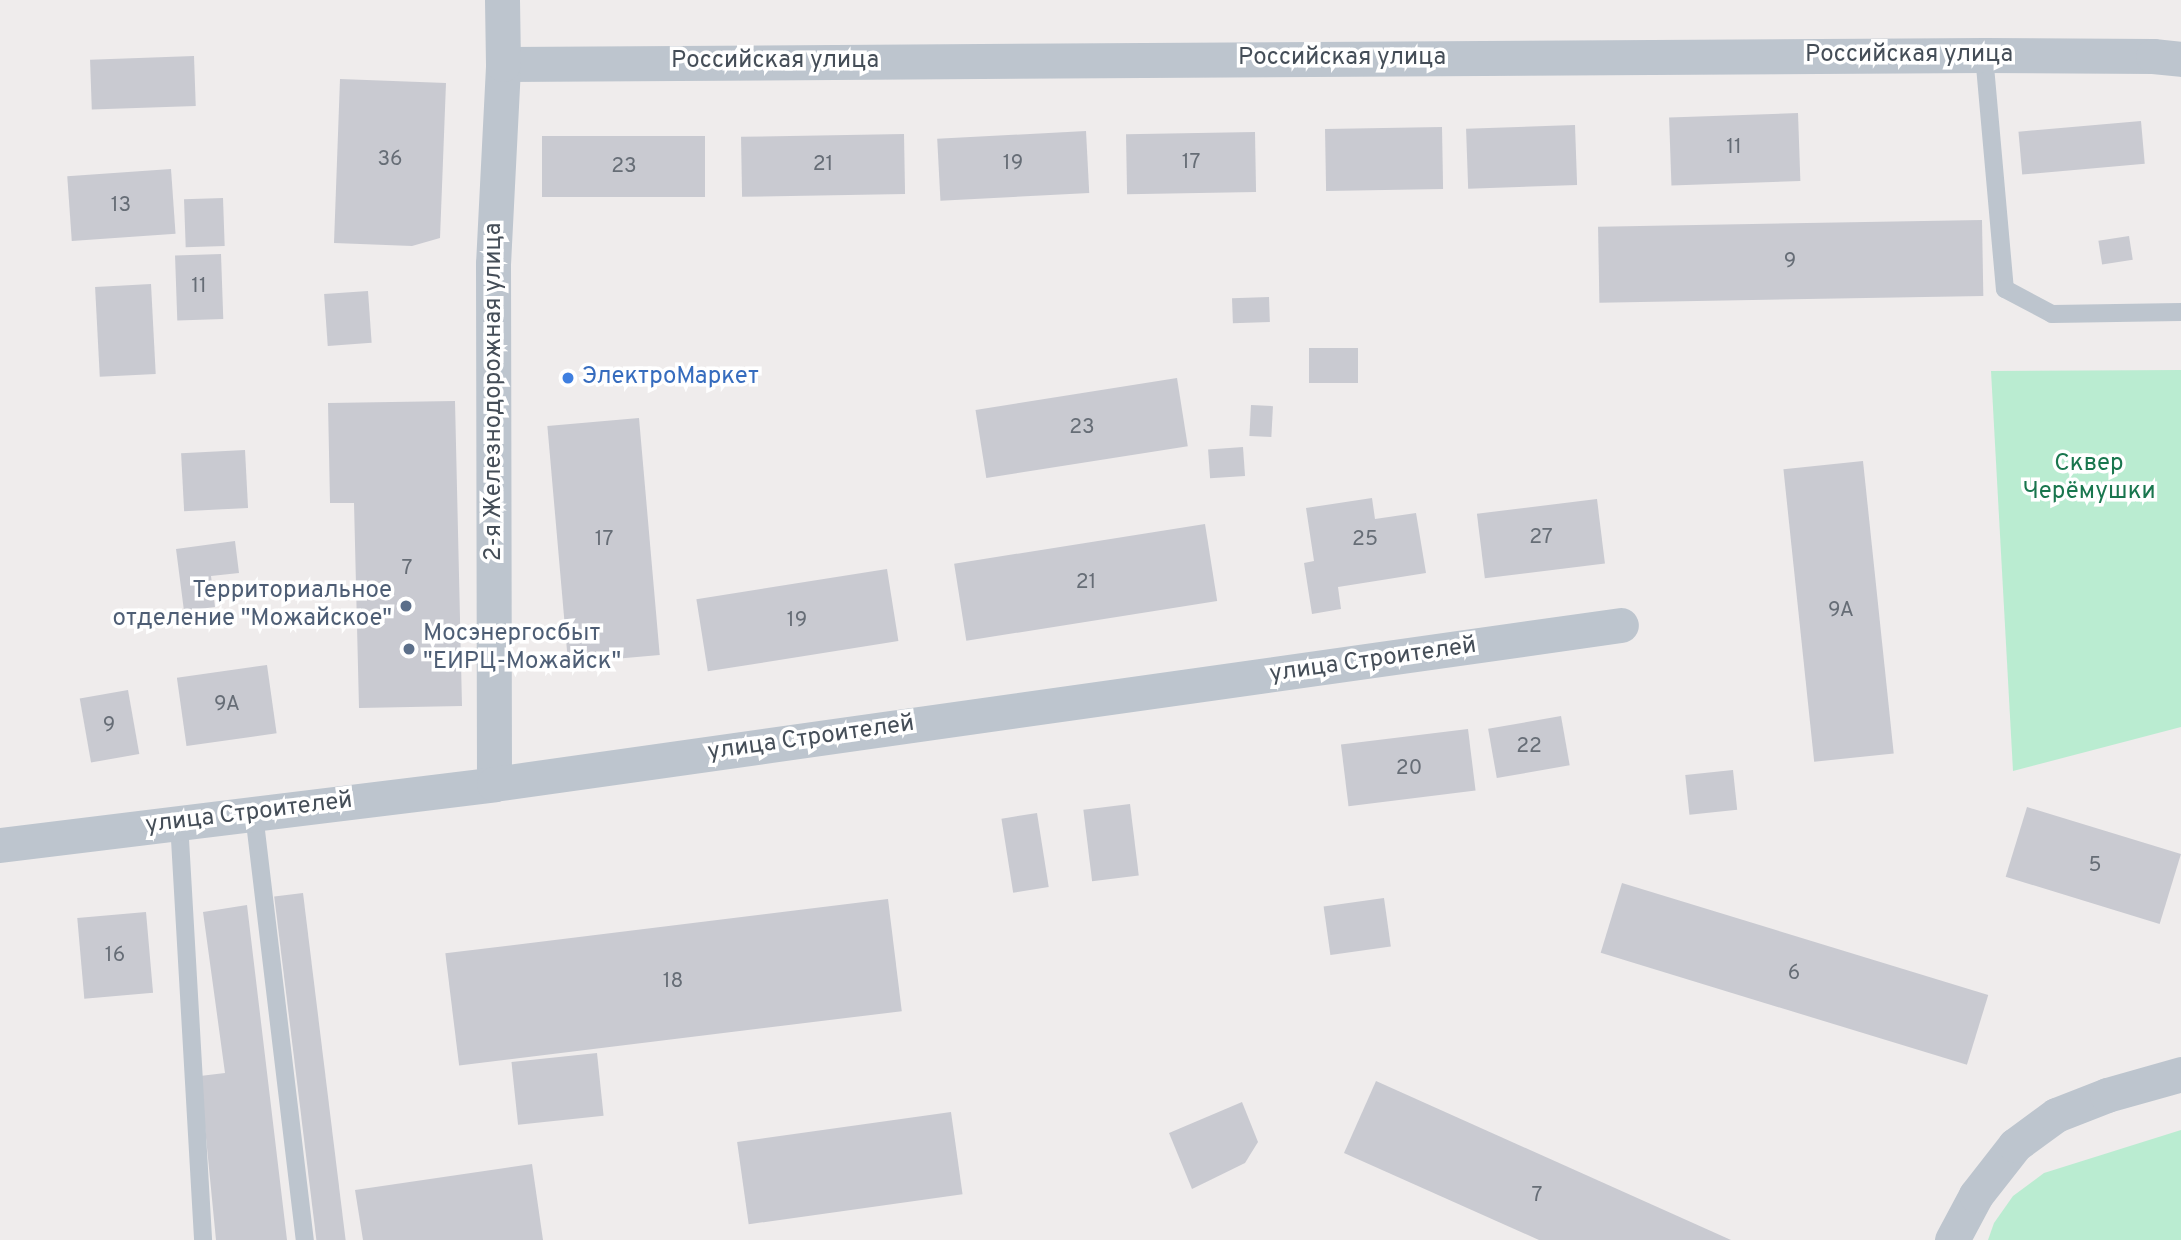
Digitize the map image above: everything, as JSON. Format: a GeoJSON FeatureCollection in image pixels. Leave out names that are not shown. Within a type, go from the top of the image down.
{"type":"FeatureCollection","features":[{"type":"Feature","properties":{"kind":"street","name":"2-я Железнодорожная улица"},"geometry":{"type":"LineString","coordinates":[[494,784],[493,264],[503,64],[502,0]]}},
{"type":"Feature","properties":{"kind":"street","name":"Российская улица"},"geometry":{"type":"LineString","coordinates":[[503,64],[1984,55],[2153,56],[2181,59]]}},
{"type":"Feature","properties":{"kind":"street","name":"улица Строителей"},"geometry":{"type":"LineString","coordinates":[[0,845],[494,784],[1621,625]]}},
{"type":"Feature","properties":{"kind":"street"},"geometry":{"type":"LineString","coordinates":[[1952,1240],[1976,1195],[2015,1145],[2056,1115],[2107,1095],[2181,1074]]}},
{"type":"Feature","properties":{"kind":"lane"},"geometry":{"type":"LineString","coordinates":[[1984,55],[2005,289],[2052,314],[2181,312]]}},
{"type":"Feature","properties":{"kind":"lane"},"geometry":{"type":"LineString","coordinates":[[254,814],[305,1240]]}},
{"type":"Feature","properties":{"kind":"lane"},"geometry":{"type":"LineString","coordinates":[[179,822],[202,1240]]}},
{"type":"Feature","properties":{"kind":"green space","name":"Сквер Черёмушки"},"geometry":{"type":"Polygon","coordinates":[[[2181,370],[2181,727],[2013,771],[1991,371],[2181,370]]]}},
{"type":"Feature","properties":{"kind":"green space"},"geometry":{"type":"Polygon","coordinates":[[[2181,1130],[2181,1240],[1988,1240],[1994,1223],[2013,1196],[2044,1173],[2181,1130]]]}},
{"type":"Feature","properties":{"kind":"building"},"geometry":{"type":"Polygon","coordinates":[[[194,56],[196,106],[92,110],[90,60],[194,56]]]}},
{"type":"Feature","properties":{"kind":"building"},"geometry":{"type":"Polygon","coordinates":[[[340,79],[446,83],[440,238],[412,246],[334,243],[340,79]]]}},
{"type":"Feature","properties":{"kind":"building"},"geometry":{"type":"Polygon","coordinates":[[[1798,113],[1800,181],[1671,185],[1669,118],[1798,113]]]}},
{"type":"Feature","properties":{"kind":"building"},"geometry":{"type":"Polygon","coordinates":[[[2141,121],[2145,164],[2022,175],[2018,132],[2141,121]]]}},
{"type":"Feature","properties":{"kind":"building"},"geometry":{"type":"Polygon","coordinates":[[[1575,125],[1577,185],[1468,189],[1466,129],[1575,125]]]}},
{"type":"Feature","properties":{"kind":"building"},"geometry":{"type":"Polygon","coordinates":[[[1442,127],[1443,189],[1326,191],[1325,129],[1442,127]]]}},
{"type":"Feature","properties":{"kind":"building"},"geometry":{"type":"Polygon","coordinates":[[[1086,131],[1089,193],[940,201],[937,139],[1086,131]]]}},
{"type":"Feature","properties":{"kind":"building"},"geometry":{"type":"Polygon","coordinates":[[[1255,132],[1256,192],[1127,194],[1126,134],[1255,132]]]}},
{"type":"Feature","properties":{"kind":"building"},"geometry":{"type":"Polygon","coordinates":[[[904,134],[905,194],[742,197],[741,137],[904,134]]]}},
{"type":"Feature","properties":{"kind":"building"},"geometry":{"type":"Polygon","coordinates":[[[542,136],[705,136],[705,197],[542,197],[542,136]]]}},
{"type":"Feature","properties":{"kind":"building"},"geometry":{"type":"Polygon","coordinates":[[[171,169],[176,234],[72,241],[67,176],[171,169]]]}},
{"type":"Feature","properties":{"kind":"building"},"geometry":{"type":"Polygon","coordinates":[[[223,198],[225,246],[186,247],[184,199],[223,198]]]}},
{"type":"Feature","properties":{"kind":"building"},"geometry":{"type":"Polygon","coordinates":[[[1982,220],[1983,296],[1599,303],[1598,227],[1982,220]]]}},
{"type":"Feature","properties":{"kind":"building"},"geometry":{"type":"Polygon","coordinates":[[[2129,236],[2133,260],[2102,265],[2098,241],[2129,236]]]}},
{"type":"Feature","properties":{"kind":"building"},"geometry":{"type":"Polygon","coordinates":[[[221,254],[223,319],[177,321],[175,256],[221,254]]]}},
{"type":"Feature","properties":{"kind":"building"},"geometry":{"type":"Polygon","coordinates":[[[151,284],[156,374],[100,377],[95,287],[151,284]]]}},
{"type":"Feature","properties":{"kind":"building"},"geometry":{"type":"Polygon","coordinates":[[[368,291],[372,343],[328,346],[324,294],[368,291]]]}},
{"type":"Feature","properties":{"kind":"building"},"geometry":{"type":"Polygon","coordinates":[[[1269,297],[1270,322],[1233,323],[1232,298],[1269,297]]]}},
{"type":"Feature","properties":{"kind":"building"},"geometry":{"type":"Polygon","coordinates":[[[1309,348],[1358,348],[1358,383],[1309,383],[1309,348]]]}},
{"type":"Feature","properties":{"kind":"building"},"geometry":{"type":"Polygon","coordinates":[[[1177,378],[1188,446],[986,478],[976,410],[1177,378]]]}},
{"type":"Feature","properties":{"kind":"building"},"geometry":{"type":"Polygon","coordinates":[[[455,401],[462,706],[359,708],[354,503],[330,503],[328,403],[455,401]]]}},
{"type":"Feature","properties":{"kind":"building"},"geometry":{"type":"Polygon","coordinates":[[[1251,405],[1273,406],[1271,437],[1249,436],[1251,405]]]}},
{"type":"Feature","properties":{"kind":"building"},"geometry":{"type":"Polygon","coordinates":[[[639,418],[660,655],[568,663],[547,426],[639,418]]]}},
{"type":"Feature","properties":{"kind":"building"},"geometry":{"type":"Polygon","coordinates":[[[1243,447],[1245,476],[1210,478],[1208,449],[1243,447]]]}},
{"type":"Feature","properties":{"kind":"building"},"geometry":{"type":"Polygon","coordinates":[[[245,450],[248,508],[184,511],[181,453],[245,450]]]}},
{"type":"Feature","properties":{"kind":"building"},"geometry":{"type":"Polygon","coordinates":[[[1863,461],[1894,753],[1814,762],[1783,469],[1863,461]]]}},
{"type":"Feature","properties":{"kind":"building"},"geometry":{"type":"Polygon","coordinates":[[[1372,498],[1375,519],[1416,513],[1426,573],[1338,587],[1341,609],[1312,614],[1304,563],[1314,561],[1306,508],[1372,498]]]}},
{"type":"Feature","properties":{"kind":"building"},"geometry":{"type":"Polygon","coordinates":[[[1597,499],[1605,564],[1485,578],[1477,514],[1597,499]]]}},
{"type":"Feature","properties":{"kind":"building"},"geometry":{"type":"Polygon","coordinates":[[[1205,524],[1217,601],[966,641],[954,564],[1205,524]]]}},
{"type":"Feature","properties":{"kind":"building"},"geometry":{"type":"Polygon","coordinates":[[[235,541],[239,573],[211,576],[215,607],[184,611],[176,549],[235,541]]]}},
{"type":"Feature","properties":{"kind":"building"},"geometry":{"type":"Polygon","coordinates":[[[887,569],[898,641],[708,671],[696,599],[887,569]]]}},
{"type":"Feature","properties":{"kind":"building"},"geometry":{"type":"Polygon","coordinates":[[[267,665],[277,733],[186,746],[177,678],[267,665]]]}},
{"type":"Feature","properties":{"kind":"building"},"geometry":{"type":"Polygon","coordinates":[[[128,690],[139,754],[91,763],[80,699],[128,690]]]}},
{"type":"Feature","properties":{"kind":"building"},"geometry":{"type":"Polygon","coordinates":[[[1561,716],[1570,765],[1497,778],[1488,729],[1561,716]]]}},
{"type":"Feature","properties":{"kind":"building"},"geometry":{"type":"Polygon","coordinates":[[[1468,729],[1476,791],[1349,806],[1341,745],[1468,729]]]}},
{"type":"Feature","properties":{"kind":"building"},"geometry":{"type":"Polygon","coordinates":[[[1733,770],[1737,810],[1689,815],[1685,775],[1733,770]]]}},
{"type":"Feature","properties":{"kind":"building"},"geometry":{"type":"Polygon","coordinates":[[[1130,804],[1139,875],[1092,881],[1083,810],[1130,804]]]}},
{"type":"Feature","properties":{"kind":"building"},"geometry":{"type":"Polygon","coordinates":[[[2027,807],[2181,854],[2160,924],[2006,877],[2027,807]]]}},
{"type":"Feature","properties":{"kind":"building"},"geometry":{"type":"Polygon","coordinates":[[[1037,813],[1049,887],[1013,893],[1001,819],[1037,813]]]}},
{"type":"Feature","properties":{"kind":"building"},"geometry":{"type":"Polygon","coordinates":[[[1622,883],[1988,995],[1967,1065],[1601,953],[1622,883]]]}},
{"type":"Feature","properties":{"kind":"building"},"geometry":{"type":"Polygon","coordinates":[[[303,893],[346,1240],[316,1240],[274,897],[303,893]]]}},
{"type":"Feature","properties":{"kind":"building"},"geometry":{"type":"Polygon","coordinates":[[[1384,898],[1391,947],[1330,955],[1324,906],[1384,898]]]}},
{"type":"Feature","properties":{"kind":"building"},"geometry":{"type":"Polygon","coordinates":[[[888,899],[902,1011],[459,1066],[445,953],[888,899]]]}},
{"type":"Feature","properties":{"kind":"building"},"geometry":{"type":"Polygon","coordinates":[[[247,905],[287,1240],[216,1240],[200,1076],[225,1073],[203,912],[247,905]]]}},
{"type":"Feature","properties":{"kind":"building"},"geometry":{"type":"Polygon","coordinates":[[[146,912],[153,993],[84,999],[77,918],[146,912]]]}},
{"type":"Feature","properties":{"kind":"building"},"geometry":{"type":"Polygon","coordinates":[[[597,1053],[604,1116],[518,1125],[511,1062],[597,1053]]]}},
{"type":"Feature","properties":{"kind":"building"},"geometry":{"type":"Polygon","coordinates":[[[1376,1081],[1731,1240],[1539,1240],[1344,1153],[1376,1081]]]}},
{"type":"Feature","properties":{"kind":"building"},"geometry":{"type":"Polygon","coordinates":[[[1242,1102],[1258,1142],[1245,1163],[1192,1189],[1169,1133],[1242,1102]]]}},
{"type":"Feature","properties":{"kind":"building"},"geometry":{"type":"Polygon","coordinates":[[[951,1112],[963,1194],[749,1224],[737,1142],[951,1112]]]}},
{"type":"Feature","properties":{"kind":"building"},"geometry":{"type":"Polygon","coordinates":[[[532,1164],[543,1240],[363,1240],[355,1190],[532,1164]]]}},
{"type":"Feature","properties":{"kind":"place","name":"ЭлектроМаркет"},"geometry":{"type":"Point","coordinates":[568,378]}},
{"type":"Feature","properties":{"kind":"place","name":"Территориальное отделение \"Можайское\""},"geometry":{"type":"Point","coordinates":[406,606]}},
{"type":"Feature","properties":{"kind":"place","name":"Мосэнергосбыт \"ЕИРЦ-Можайск\""},"geometry":{"type":"Point","coordinates":[409,649]}}]}
